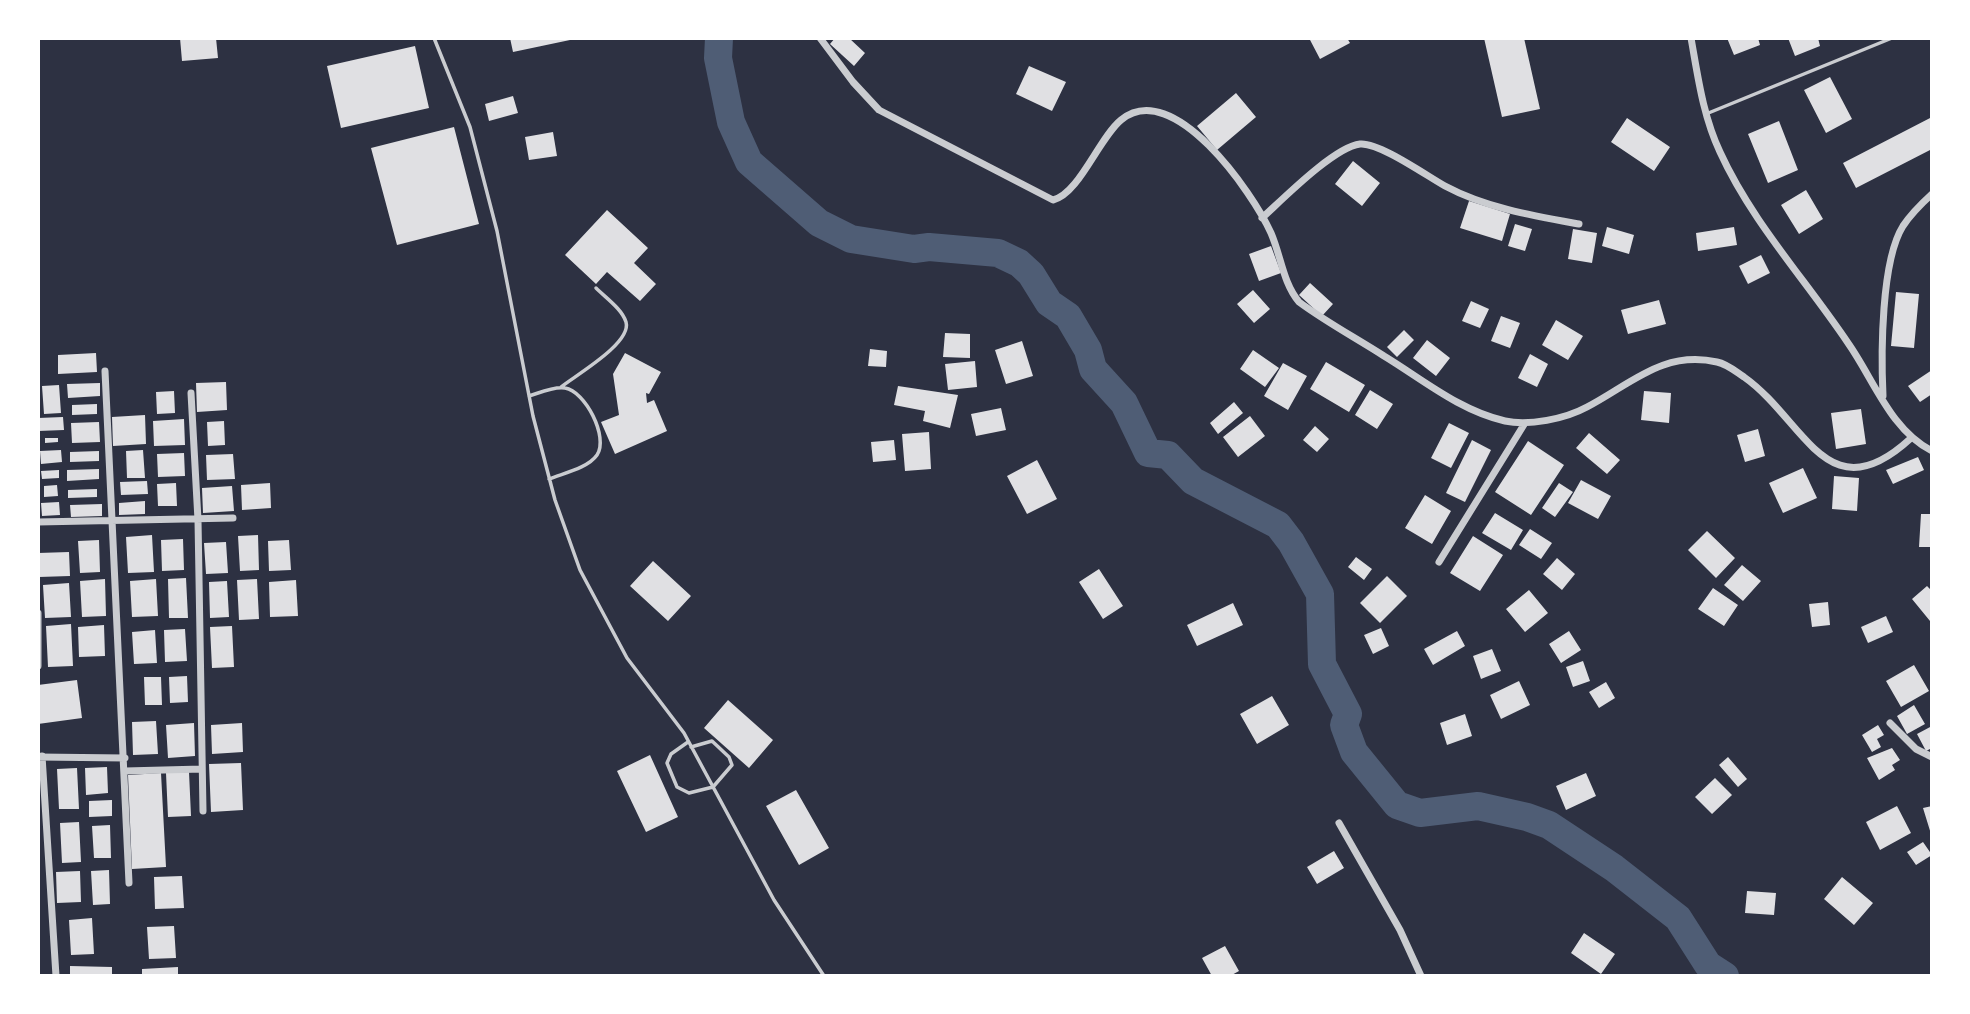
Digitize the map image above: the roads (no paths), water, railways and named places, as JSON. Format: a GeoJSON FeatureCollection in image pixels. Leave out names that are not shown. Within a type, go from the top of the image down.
{"type":"FeatureCollection","features":[{"type":"Feature","properties":{"kind":"street"},"geometry":{"type":"LineString","coordinates":[[820,38],[853,82],[880,110],[1042,196],[1059,199],[1083,171],[1109,130],[1124,117],[1144,111],[1173,118],[1201,136],[1253,201],[1295,296],[1310,310],[1460,404],[1483,414],[1525,423],[1586,408],[1663,362],[1700,359],[1725,364],[1757,386],[1775,401],[1829,463],[1857,468],[1894,454],[1910,439]]}},
{"type":"Feature","properties":{"kind":"street"},"geometry":{"type":"LineString","coordinates":[[1691,38],[1705,114],[1720,152],[1745,197],[1848,342],[1910,439],[1931,451]]}},
{"type":"Feature","properties":{"kind":"street"},"geometry":{"type":"LineString","coordinates":[[1262,218],[1310,175],[1344,150],[1360,144],[1375,147],[1449,188],[1530,215],[1579,224]]}},
{"type":"Feature","properties":{"kind":"street"},"geometry":{"type":"LineString","coordinates":[[1883,399],[1882,351],[1890,264],[1903,226],[1931,194]]}},
{"type":"Feature","properties":{"kind":"street"},"geometry":{"type":"LineString","coordinates":[[105,371],[129,883]]}},
{"type":"Feature","properties":{"kind":"street"},"geometry":{"type":"LineString","coordinates":[[191,393],[198,520],[202,811]]}},
{"type":"Feature","properties":{"kind":"street"},"geometry":{"type":"LineString","coordinates":[[1440,562],[1525,423]]}},
{"type":"Feature","properties":{"kind":"street"},"geometry":{"type":"LineString","coordinates":[[38,522],[111,523],[233,518]]}},
{"type":"Feature","properties":{"kind":"street"},"geometry":{"type":"LineString","coordinates":[[38,613],[38,666]]}},
{"type":"Feature","properties":{"kind":"street"},"geometry":{"type":"LineString","coordinates":[[1890,723],[1916,749],[1931,757]]}},
{"type":"Feature","properties":{"kind":"street"},"geometry":{"type":"LineString","coordinates":[[57,975],[40,757],[125,758]]}},
{"type":"Feature","properties":{"kind":"street"},"geometry":{"type":"LineString","coordinates":[[125,771],[202,769]]}},
{"type":"Feature","properties":{"kind":"street"},"geometry":{"type":"LineString","coordinates":[[1339,823],[1395,921],[1421,975]]}},
{"type":"Feature","properties":{"kind":"lane"},"geometry":{"type":"LineString","coordinates":[[434,38],[470,127],[497,231],[528,396],[549,479],[580,570],[607,624],[635,668],[689,741],[774,900],[824,975]]}},
{"type":"Feature","properties":{"kind":"lane"},"geometry":{"type":"LineString","coordinates":[[1705,114],[1892,38]]}},
{"type":"Feature","properties":{"kind":"lane"},"geometry":{"type":"LineString","coordinates":[[528,396],[561,387],[617,345],[625,332],[626,323],[620,312],[596,288]]}},
{"type":"Feature","properties":{"kind":"lane"},"geometry":{"type":"LineString","coordinates":[[549,479],[591,461],[600,449],[598,429],[590,410],[575,391],[561,387]]}},
{"type":"Feature","properties":{"kind":"lane"},"geometry":{"type":"LineString","coordinates":[[689,741],[671,754],[667,763],[672,779],[683,792],[689,793],[713,787],[730,771],[729,757],[712,741],[691,747]]}},
{"type":"Feature","properties":{"kind":"waterway"},"geometry":{"type":"LineString","coordinates":[[719,38],[718,58],[731,122],[749,162],[819,223],[851,239],[914,249],[929,247],[998,253],[1019,263],[1031,274],[1049,303],[1068,316],[1088,350],[1093,369],[1124,403],[1148,453],[1168,455],[1193,481],[1278,525],[1291,542],[1320,594],[1322,664],[1348,714],[1344,725],[1354,752],[1397,805],[1420,813],[1478,806],[1549,825],[1614,868],[1678,918],[1708,965],[1725,976]]}}]}
